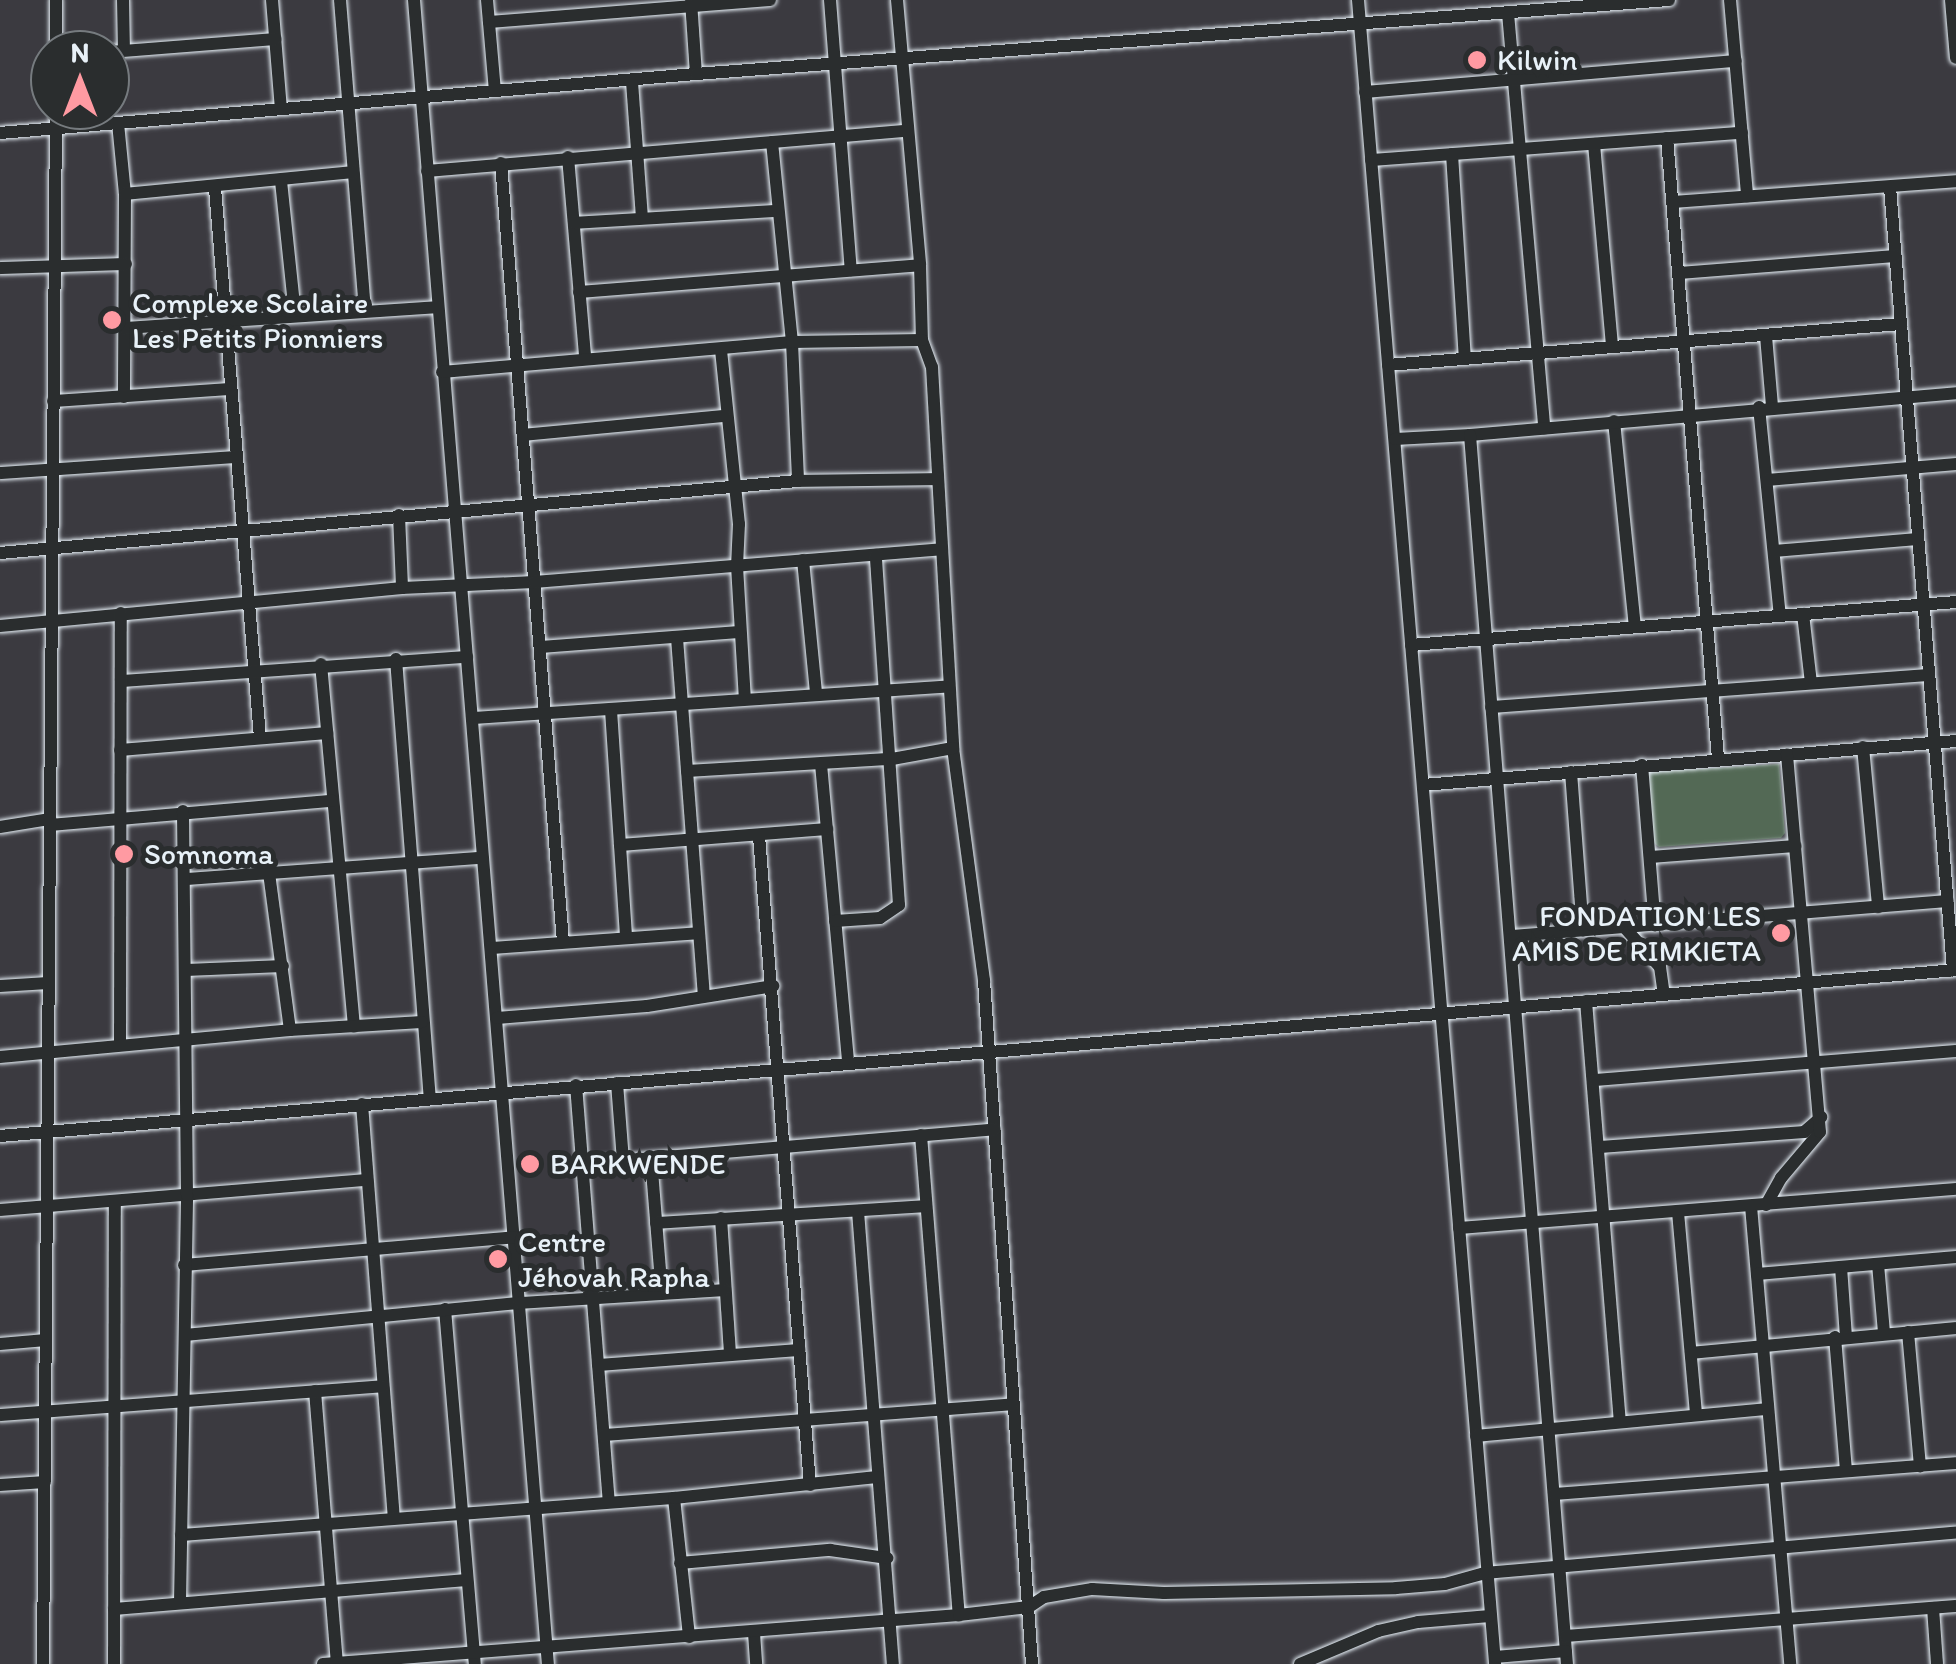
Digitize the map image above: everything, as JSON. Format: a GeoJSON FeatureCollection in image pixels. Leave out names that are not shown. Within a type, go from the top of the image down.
{"type":"FeatureCollection","features":[{"type":"Feature","properties":{"kind":"street"},"geometry":{"type":"LineString","coordinates":[[56,0],[56,30]]}},
{"type":"Feature","properties":{"kind":"street"},"geometry":{"type":"LineString","coordinates":[[119,30],[123,0]]}},
{"type":"Feature","properties":{"kind":"street"},"geometry":{"type":"LineString","coordinates":[[272,0],[281,109]]}},
{"type":"Feature","properties":{"kind":"street"},"geometry":{"type":"LineString","coordinates":[[340,0],[365,310]]}},
{"type":"Feature","properties":{"kind":"street"},"geometry":{"type":"LineString","coordinates":[[414,0],[548,1664]]}},
{"type":"Feature","properties":{"kind":"street"},"geometry":{"type":"LineString","coordinates":[[487,0],[495,91]]}},
{"type":"Feature","properties":{"kind":"street"},"geometry":{"type":"LineString","coordinates":[[489,22],[770,0]]}},
{"type":"Feature","properties":{"kind":"street"},"geometry":{"type":"LineString","coordinates":[[830,0],[851,270]]}},
{"type":"Feature","properties":{"kind":"street"},"geometry":{"type":"LineString","coordinates":[[897,0],[920,265],[922,340],[932,367],[953,748],[990,1052],[1032,1664]]}},
{"type":"Feature","properties":{"kind":"street"},"geometry":{"type":"LineString","coordinates":[[1358,0],[1495,1660],[1567,1658],[1512,936],[1494,777],[1470,435]]}},
{"type":"Feature","properties":{"kind":"street"},"geometry":{"type":"LineString","coordinates":[[1435,0],[1436,18]]}},
{"type":"Feature","properties":{"kind":"street"},"geometry":{"type":"LineString","coordinates":[[130,122],[696,74],[1670,0]]}},
{"type":"Feature","properties":{"kind":"street"},"geometry":{"type":"LineString","coordinates":[[1730,0],[1746,196]]}},
{"type":"Feature","properties":{"kind":"street"},"geometry":{"type":"LineString","coordinates":[[1951,0],[1956,58]]}},
{"type":"Feature","properties":{"kind":"street"},"geometry":{"type":"LineString","coordinates":[[692,4],[696,74]]}},
{"type":"Feature","properties":{"kind":"street"},"geometry":{"type":"LineString","coordinates":[[1508,12],[1544,428]]}},
{"type":"Feature","properties":{"kind":"street"},"geometry":{"type":"LineString","coordinates":[[130,50],[274,38]]}},
{"type":"Feature","properties":{"kind":"street"},"geometry":{"type":"LineString","coordinates":[[1365,92],[1736,61]]}},
{"type":"Feature","properties":{"kind":"street"},"geometry":{"type":"LineString","coordinates":[[632,82],[642,217]]}},
{"type":"Feature","properties":{"kind":"street"},"geometry":{"type":"LineString","coordinates":[[0,133],[34,130]]}},
{"type":"Feature","properties":{"kind":"street"},"geometry":{"type":"LineString","coordinates":[[43,1664],[56,130]]}},
{"type":"Feature","properties":{"kind":"street"},"geometry":{"type":"LineString","coordinates":[[119,130],[125,194],[124,396]]}},
{"type":"Feature","properties":{"kind":"street"},"geometry":{"type":"LineString","coordinates":[[427,171],[906,132]]}},
{"type":"Feature","properties":{"kind":"street"},"geometry":{"type":"LineString","coordinates":[[1371,160],[1742,133]]}},
{"type":"Feature","properties":{"kind":"street"},"geometry":{"type":"LineString","coordinates":[[1666,138],[1718,758]]}},
{"type":"Feature","properties":{"kind":"street"},"geometry":{"type":"LineString","coordinates":[[772,142],[792,342],[798,481]]}},
{"type":"Feature","properties":{"kind":"street"},"geometry":{"type":"LineString","coordinates":[[1594,144],[1612,346]]}},
{"type":"Feature","properties":{"kind":"street"},"geometry":{"type":"LineString","coordinates":[[1452,154],[1453,226],[1465,359]]}},
{"type":"Feature","properties":{"kind":"street"},"geometry":{"type":"LineString","coordinates":[[568,157],[585,357]]}},
{"type":"Feature","properties":{"kind":"street"},"geometry":{"type":"LineString","coordinates":[[500,163],[563,942]]}},
{"type":"Feature","properties":{"kind":"street"},"geometry":{"type":"LineString","coordinates":[[125,194],[353,172]]}},
{"type":"Feature","properties":{"kind":"street"},"geometry":{"type":"LineString","coordinates":[[281,181],[295,315]]}},
{"type":"Feature","properties":{"kind":"street"},"geometry":{"type":"LineString","coordinates":[[1672,202],[1956,181]]}},
{"type":"Feature","properties":{"kind":"street"},"geometry":{"type":"LineString","coordinates":[[0,1136],[1955,970],[1890,187]]}},
{"type":"Feature","properties":{"kind":"street"},"geometry":{"type":"LineString","coordinates":[[214,188],[260,738]]}},
{"type":"Feature","properties":{"kind":"street"},"geometry":{"type":"LineString","coordinates":[[574,223],[777,211]]}},
{"type":"Feature","properties":{"kind":"street"},"geometry":{"type":"LineString","coordinates":[[1679,273],[1895,256]]}},
{"type":"Feature","properties":{"kind":"street"},"geometry":{"type":"LineString","coordinates":[[0,268],[126,264]]}},
{"type":"Feature","properties":{"kind":"street"},"geometry":{"type":"LineString","coordinates":[[579,292],[920,265]]}},
{"type":"Feature","properties":{"kind":"street"},"geometry":{"type":"LineString","coordinates":[[124,328],[437,307]]}},
{"type":"Feature","properties":{"kind":"street"},"geometry":{"type":"LineString","coordinates":[[1388,365],[1901,324]]}},
{"type":"Feature","properties":{"kind":"street"},"geometry":{"type":"LineString","coordinates":[[1766,336],[1766,480],[1780,616]]}},
{"type":"Feature","properties":{"kind":"street"},"geometry":{"type":"LineString","coordinates":[[442,372],[792,342],[922,340]]}},
{"type":"Feature","properties":{"kind":"street"},"geometry":{"type":"LineString","coordinates":[[720,350],[738,524],[736,566],[745,699]]}},
{"type":"Feature","properties":{"kind":"street"},"geometry":{"type":"LineString","coordinates":[[53,402],[231,390]]}},
{"type":"Feature","properties":{"kind":"street"},"geometry":{"type":"LineString","coordinates":[[1394,439],[1956,392]]}},
{"type":"Feature","properties":{"kind":"street"},"geometry":{"type":"LineString","coordinates":[[523,436],[725,416]]}},
{"type":"Feature","properties":{"kind":"street"},"geometry":{"type":"LineString","coordinates":[[1614,421],[1635,627]]}},
{"type":"Feature","properties":{"kind":"street"},"geometry":{"type":"LineString","coordinates":[[0,473],[236,458]]}},
{"type":"Feature","properties":{"kind":"street"},"geometry":{"type":"LineString","coordinates":[[1766,480],[1956,464]]}},
{"type":"Feature","properties":{"kind":"street"},"geometry":{"type":"LineString","coordinates":[[0,553],[798,481],[938,479]]}},
{"type":"Feature","properties":{"kind":"street"},"geometry":{"type":"LineString","coordinates":[[399,516],[402,588]]}},
{"type":"Feature","properties":{"kind":"street"},"geometry":{"type":"LineString","coordinates":[[1774,551],[1918,539]]}},
{"type":"Feature","properties":{"kind":"street"},"geometry":{"type":"LineString","coordinates":[[0,626],[52,618],[402,588],[534,582],[942,549]]}},
{"type":"Feature","properties":{"kind":"street"},"geometry":{"type":"LineString","coordinates":[[834,921],[887,916],[899,905],[876,555]]}},
{"type":"Feature","properties":{"kind":"street"},"geometry":{"type":"LineString","coordinates":[[803,560],[816,693]]}},
{"type":"Feature","properties":{"kind":"street"},"geometry":{"type":"LineString","coordinates":[[1411,644],[1956,602]]}},
{"type":"Feature","properties":{"kind":"street"},"geometry":{"type":"LineString","coordinates":[[120,1044],[121,613]]}},
{"type":"Feature","properties":{"kind":"street"},"geometry":{"type":"LineString","coordinates":[[1803,614],[1810,684]]}},
{"type":"Feature","properties":{"kind":"street"},"geometry":{"type":"LineString","coordinates":[[540,647],[739,632]]}},
{"type":"Feature","properties":{"kind":"street"},"geometry":{"type":"LineString","coordinates":[[677,638],[704,996]]}},
{"type":"Feature","properties":{"kind":"street"},"geometry":{"type":"LineString","coordinates":[[121,681],[321,664],[466,657]]}},
{"type":"Feature","properties":{"kind":"street"},"geometry":{"type":"LineString","coordinates":[[396,659],[408,862],[430,1097]]}},
{"type":"Feature","properties":{"kind":"street"},"geometry":{"type":"LineString","coordinates":[[321,664],[354,1026]]}},
{"type":"Feature","properties":{"kind":"street"},"geometry":{"type":"LineString","coordinates":[[1491,707],[1930,675]]}},
{"type":"Feature","properties":{"kind":"street"},"geometry":{"type":"LineString","coordinates":[[472,718],[950,686]]}},
{"type":"Feature","properties":{"kind":"street"},"geometry":{"type":"LineString","coordinates":[[611,710],[626,935]]}},
{"type":"Feature","properties":{"kind":"street"},"geometry":{"type":"LineString","coordinates":[[120,750],[327,733]]}},
{"type":"Feature","properties":{"kind":"street"},"geometry":{"type":"LineString","coordinates":[[1422,786],[1718,758],[1956,741]]}},
{"type":"Feature","properties":{"kind":"street"},"geometry":{"type":"LineString","coordinates":[[1863,747],[1878,907]]}},
{"type":"Feature","properties":{"kind":"street"},"geometry":{"type":"LineString","coordinates":[[686,771],[892,758],[953,748]]}},
{"type":"Feature","properties":{"kind":"street"},"geometry":{"type":"LineString","coordinates":[[1786,754],[1821,1116],[1820,1136],[1759,1205],[1757,1274],[1790,1664]]}},
{"type":"Feature","properties":{"kind":"street"},"geometry":{"type":"LineString","coordinates":[[821,764],[848,1061]]}},
{"type":"Feature","properties":{"kind":"street"},"geometry":{"type":"LineString","coordinates":[[1642,765],[1654,925]]}},
{"type":"Feature","properties":{"kind":"street"},"geometry":{"type":"LineString","coordinates":[[1571,772],[1583,931]]}},
{"type":"Feature","properties":{"kind":"street"},"geometry":{"type":"LineString","coordinates":[[0,827],[332,801]]}},
{"type":"Feature","properties":{"kind":"street"},"geometry":{"type":"LineString","coordinates":[[180,1602],[187,1195],[183,811]]}},
{"type":"Feature","properties":{"kind":"street"},"geometry":{"type":"LineString","coordinates":[[620,844],[827,829]]}},
{"type":"Feature","properties":{"kind":"street"},"geometry":{"type":"LineString","coordinates":[[759,836],[810,1485]]}},
{"type":"Feature","properties":{"kind":"street"},"geometry":{"type":"LineString","coordinates":[[1650,857],[1796,846]]}},
{"type":"Feature","properties":{"kind":"street"},"geometry":{"type":"LineString","coordinates":[[186,879],[482,858]]}},
{"type":"Feature","properties":{"kind":"street"},"geometry":{"type":"LineString","coordinates":[[268,873],[290,1030]]}},
{"type":"Feature","properties":{"kind":"street"},"geometry":{"type":"LineString","coordinates":[[1512,936],[1802,910],[1948,902]]}},
{"type":"Feature","properties":{"kind":"street"},"geometry":{"type":"LineString","coordinates":[[1624,927],[1660,966],[1664,994]]}},
{"type":"Feature","properties":{"kind":"street"},"geometry":{"type":"LineString","coordinates":[[492,948],[626,935],[698,934]]}},
{"type":"Feature","properties":{"kind":"street"},"geometry":{"type":"LineString","coordinates":[[186,970],[283,966]]}},
{"type":"Feature","properties":{"kind":"street"},"geometry":{"type":"LineString","coordinates":[[0,986],[48,982]]}},
{"type":"Feature","properties":{"kind":"street"},"geometry":{"type":"LineString","coordinates":[[497,1018],[647,1006],[773,986]]}},
{"type":"Feature","properties":{"kind":"street"},"geometry":{"type":"LineString","coordinates":[[1586,1000],[1620,1420]]}},
{"type":"Feature","properties":{"kind":"street"},"geometry":{"type":"LineString","coordinates":[[0,1057],[120,1044],[422,1022]]}},
{"type":"Feature","properties":{"kind":"street"},"geometry":{"type":"LineString","coordinates":[[1595,1080],[1956,1051]]}},
{"type":"Feature","properties":{"kind":"street"},"geometry":{"type":"LineString","coordinates":[[617,1082],[623,1160]]}},
{"type":"Feature","properties":{"kind":"street"},"geometry":{"type":"LineString","coordinates":[[576,1085],[609,1502]]}},
{"type":"Feature","properties":{"kind":"street"},"geometry":{"type":"LineString","coordinates":[[362,1104],[394,1518]]}},
{"type":"Feature","properties":{"kind":"street"},"geometry":{"type":"LineString","coordinates":[[1600,1147],[1804,1132],[1821,1116]]}},
{"type":"Feature","properties":{"kind":"street"},"geometry":{"type":"LineString","coordinates":[[582,1164],[995,1129]]}},
{"type":"Feature","properties":{"kind":"street"},"geometry":{"type":"LineString","coordinates":[[921,1135],[959,1615]]}},
{"type":"Feature","properties":{"kind":"street"},"geometry":{"type":"LineString","coordinates":[[651,1158],[662,1294]]}},
{"type":"Feature","properties":{"kind":"street"},"geometry":{"type":"LineString","coordinates":[[0,1210],[368,1180]]}},
{"type":"Feature","properties":{"kind":"street"},"geometry":{"type":"LineString","coordinates":[[1459,1228],[1956,1189]]}},
{"type":"Feature","properties":{"kind":"street"},"geometry":{"type":"LineString","coordinates":[[114,1664],[115,1201]]}},
{"type":"Feature","properties":{"kind":"street"},"geometry":{"type":"LineString","coordinates":[[656,1223],[925,1206]]}},
{"type":"Feature","properties":{"kind":"street"},"geometry":{"type":"LineString","coordinates":[[858,1211],[893,1664]]}},
{"type":"Feature","properties":{"kind":"street"},"geometry":{"type":"LineString","coordinates":[[1678,1212],[1696,1414]]}},
{"type":"Feature","properties":{"kind":"street"},"geometry":{"type":"LineString","coordinates":[[721,1218],[730,1354]]}},
{"type":"Feature","properties":{"kind":"street"},"geometry":{"type":"LineString","coordinates":[[184,1265],[515,1237]]}},
{"type":"Feature","properties":{"kind":"street"},"geometry":{"type":"LineString","coordinates":[[1757,1274],[1956,1258]]}},
{"type":"Feature","properties":{"kind":"street"},"geometry":{"type":"LineString","coordinates":[[1878,1264],[1884,1334]]}},
{"type":"Feature","properties":{"kind":"street"},"geometry":{"type":"LineString","coordinates":[[1841,1267],[1846,1472]]}},
{"type":"Feature","properties":{"kind":"street"},"geometry":{"type":"LineString","coordinates":[[184,1334],[445,1309],[724,1290]]}},
{"type":"Feature","properties":{"kind":"street"},"geometry":{"type":"LineString","coordinates":[[445,1309],[475,1658]]}},
{"type":"Feature","properties":{"kind":"street"},"geometry":{"type":"LineString","coordinates":[[1691,1353],[1763,1343],[1956,1328]]}},
{"type":"Feature","properties":{"kind":"street"},"geometry":{"type":"LineString","coordinates":[[1908,1332],[1920,1466]]}},
{"type":"Feature","properties":{"kind":"street"},"geometry":{"type":"LineString","coordinates":[[0,1344],[46,1340]]}},
{"type":"Feature","properties":{"kind":"street"},"geometry":{"type":"LineString","coordinates":[[598,1366],[799,1350]]}},
{"type":"Feature","properties":{"kind":"street"},"geometry":{"type":"LineString","coordinates":[[0,1414],[383,1386]]}},
{"type":"Feature","properties":{"kind":"street"},"geometry":{"type":"LineString","coordinates":[[315,1391],[337,1663]]}},
{"type":"Feature","properties":{"kind":"street"},"geometry":{"type":"LineString","coordinates":[[604,1435],[1012,1404]]}},
{"type":"Feature","properties":{"kind":"street"},"geometry":{"type":"LineString","coordinates":[[1476,1436],[1768,1409]]}},
{"type":"Feature","properties":{"kind":"street"},"geometry":{"type":"LineString","coordinates":[[1554,1494],[1956,1463]]}},
{"type":"Feature","properties":{"kind":"street"},"geometry":{"type":"LineString","coordinates":[[181,1535],[674,1498],[878,1478]]}},
{"type":"Feature","properties":{"kind":"street"},"geometry":{"type":"LineString","coordinates":[[0,1485],[45,1482]]}},
{"type":"Feature","properties":{"kind":"street"},"geometry":{"type":"LineString","coordinates":[[674,1498],[689,1637]]}},
{"type":"Feature","properties":{"kind":"street"},"geometry":{"type":"LineString","coordinates":[[323,1664],[475,1658],[547,1646],[959,1615],[1029,1607],[1044,1597],[1092,1589],[1164,1594],[1396,1588],[1446,1584],[1486,1574],[1956,1533]]}},
{"type":"Feature","properties":{"kind":"street"},"geometry":{"type":"LineString","coordinates":[[680,1563],[830,1550],[887,1558]]}},
{"type":"Feature","properties":{"kind":"street"},"geometry":{"type":"LineString","coordinates":[[114,1610],[467,1580]]}},
{"type":"Feature","properties":{"kind":"street"},"geometry":{"type":"LineString","coordinates":[[1565,1636],[1956,1606]]}},
{"type":"Feature","properties":{"kind":"street"},"geometry":{"type":"LineString","coordinates":[[1933,1608],[1937,1664]]}},
{"type":"Feature","properties":{"kind":"street"},"geometry":{"type":"LineString","coordinates":[[1300,1664],[1378,1631],[1418,1622],[1490,1616]]}},
{"type":"Feature","properties":{"kind":"street"},"geometry":{"type":"LineString","coordinates":[[754,1633],[756,1664]]}},
{"type":"Feature","properties":{"kind":"green space"},"geometry":{"type":"Polygon","coordinates":[[[1779,764],[1785,833],[1781,838],[1659,847],[1654,843],[1649,772],[1779,764]]]}},
{"type":"Feature","properties":{"kind":"place","name":"Kilwin"},"geometry":{"type":"Point","coordinates":[1477,60]}},
{"type":"Feature","properties":{"kind":"place","name":"Complexe Scolaire Les Petits Pionniers"},"geometry":{"type":"Point","coordinates":[112,320]}},
{"type":"Feature","properties":{"kind":"place","name":"Somnoma"},"geometry":{"type":"Point","coordinates":[124,854]}},
{"type":"Feature","properties":{"kind":"place","name":"FONDATION LES AMIS DE RIMKIETA"},"geometry":{"type":"Point","coordinates":[1781,933]}},
{"type":"Feature","properties":{"kind":"place","name":"BARKWENDE"},"geometry":{"type":"Point","coordinates":[530,1164]}},
{"type":"Feature","properties":{"kind":"place","name":"Centre Jéhovah Rapha"},"geometry":{"type":"Point","coordinates":[498,1259]}}]}
